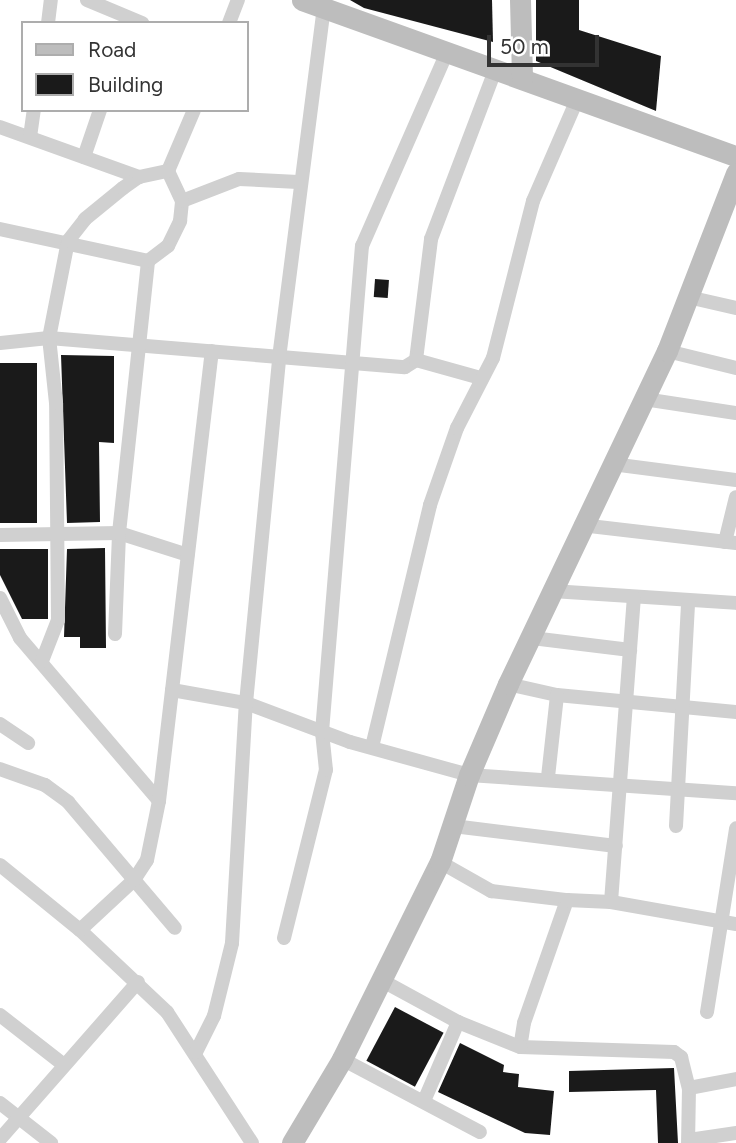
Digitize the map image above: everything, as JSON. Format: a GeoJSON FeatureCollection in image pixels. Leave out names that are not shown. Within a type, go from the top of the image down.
{"type":"FeatureCollection","features":[{"type":"Feature","properties":{"kind":"main road"},"geometry":{"type":"LineString","coordinates":[[302,0],[448,50],[620,118],[736,156]]}},
{"type":"Feature","properties":{"kind":"main road"},"geometry":{"type":"LineString","coordinates":[[520,0],[522,79]]}},
{"type":"Feature","properties":{"kind":"main road"},"geometry":{"type":"LineString","coordinates":[[292,1143],[342,1059],[440,862],[469,775],[508,684],[532,638],[581,525],[667,351],[736,173]]}},
{"type":"Feature","properties":{"kind":"street"},"geometry":{"type":"LineString","coordinates":[[48,21],[51,0]]}},
{"type":"Feature","properties":{"kind":"street"},"geometry":{"type":"LineString","coordinates":[[87,0],[134,21]]}},
{"type":"Feature","properties":{"kind":"street"},"geometry":{"type":"LineString","coordinates":[[230,21],[238,0]]}},
{"type":"Feature","properties":{"kind":"street"},"geometry":{"type":"LineString","coordinates":[[196,1052],[214,1016],[232,943],[246,703],[279,358],[298,182],[324,7]]}},
{"type":"Feature","properties":{"kind":"street"},"geometry":{"type":"LineString","coordinates":[[284,938],[326,771],[322,732],[362,246],[448,50]]}},
{"type":"Feature","properties":{"kind":"street"},"geometry":{"type":"LineString","coordinates":[[416,360],[431,239],[496,68]]}},
{"type":"Feature","properties":{"kind":"street"},"geometry":{"type":"LineString","coordinates":[[372,747],[430,505],[457,428],[492,358],[533,201],[577,100]]}},
{"type":"Feature","properties":{"kind":"street"},"geometry":{"type":"LineString","coordinates":[[30,137],[34,112]]}},
{"type":"Feature","properties":{"kind":"street"},"geometry":{"type":"LineString","coordinates":[[84,157],[99,112]]}},
{"type":"Feature","properties":{"kind":"street"},"geometry":{"type":"LineString","coordinates":[[115,634],[120,533],[148,261],[168,246],[180,221],[182,201],[168,171],[193,112]]}},
{"type":"Feature","properties":{"kind":"street"},"geometry":{"type":"LineString","coordinates":[[0,127],[139,177]]}},
{"type":"Feature","properties":{"kind":"street"},"geometry":{"type":"LineString","coordinates":[[42,661],[58,620],[55,531],[56,403],[49,338],[68,241],[85,219],[139,177],[168,171]]}},
{"type":"Feature","properties":{"kind":"street"},"geometry":{"type":"LineString","coordinates":[[182,201],[239,179],[298,182]]}},
{"type":"Feature","properties":{"kind":"street"},"geometry":{"type":"LineString","coordinates":[[0,229],[68,241],[148,261]]}},
{"type":"Feature","properties":{"kind":"street"},"geometry":{"type":"LineString","coordinates":[[688,297],[736,308]]}},
{"type":"Feature","properties":{"kind":"street"},"geometry":{"type":"LineString","coordinates":[[0,343],[49,338],[405,367],[416,360],[481,378]]}},
{"type":"Feature","properties":{"kind":"street"},"geometry":{"type":"LineString","coordinates":[[80,930],[134,880],[147,860],[159,801],[212,351]]}},
{"type":"Feature","properties":{"kind":"street"},"geometry":{"type":"LineString","coordinates":[[667,351],[736,368]]}},
{"type":"Feature","properties":{"kind":"street"},"geometry":{"type":"LineString","coordinates":[[644,399],[736,413]]}},
{"type":"Feature","properties":{"kind":"street"},"geometry":{"type":"LineString","coordinates":[[612,464],[736,480]]}},
{"type":"Feature","properties":{"kind":"street"},"geometry":{"type":"LineString","coordinates":[[581,525],[730,542],[736,497]]}},
{"type":"Feature","properties":{"kind":"street"},"geometry":{"type":"LineString","coordinates":[[0,535],[55,531],[120,533],[188,555]]}},
{"type":"Feature","properties":{"kind":"street"},"geometry":{"type":"LineString","coordinates":[[552,591],[736,603]]}},
{"type":"Feature","properties":{"kind":"street"},"geometry":{"type":"LineString","coordinates":[[0,598],[20,638],[159,801]]}},
{"type":"Feature","properties":{"kind":"street"},"geometry":{"type":"LineString","coordinates":[[611,902],[617,846],[617,784],[634,598]]}},
{"type":"Feature","properties":{"kind":"street"},"geometry":{"type":"LineString","coordinates":[[676,826],[688,601]]}},
{"type":"Feature","properties":{"kind":"street"},"geometry":{"type":"LineString","coordinates":[[532,638],[630,650]]}},
{"type":"Feature","properties":{"kind":"street"},"geometry":{"type":"LineString","coordinates":[[508,684],[556,695],[625,704],[736,712]]}},
{"type":"Feature","properties":{"kind":"street"},"geometry":{"type":"LineString","coordinates":[[172,690],[246,703],[322,732],[417,757],[469,775],[548,777],[736,793]]}},
{"type":"Feature","properties":{"kind":"street"},"geometry":{"type":"LineString","coordinates":[[548,777],[556,695]]}},
{"type":"Feature","properties":{"kind":"street"},"geometry":{"type":"LineString","coordinates":[[0,724],[27,743]]}},
{"type":"Feature","properties":{"kind":"street"},"geometry":{"type":"LineString","coordinates":[[0,769],[44,785],[68,802],[175,928]]}},
{"type":"Feature","properties":{"kind":"street"},"geometry":{"type":"LineString","coordinates":[[453,826],[617,846]]}},
{"type":"Feature","properties":{"kind":"street"},"geometry":{"type":"LineString","coordinates":[[707,1012],[730,923],[736,828]]}},
{"type":"Feature","properties":{"kind":"street"},"geometry":{"type":"LineString","coordinates":[[440,862],[491,891],[611,902],[730,923]]}},
{"type":"Feature","properties":{"kind":"street"},"geometry":{"type":"LineString","coordinates":[[0,865],[80,930],[138,982],[196,1052],[252,1143]]}},
{"type":"Feature","properties":{"kind":"street"},"geometry":{"type":"LineString","coordinates":[[520,1047],[524,1023],[567,900]]}},
{"type":"Feature","properties":{"kind":"street"},"geometry":{"type":"LineString","coordinates":[[381,980],[458,1022],[520,1047],[674,1052],[681,1057],[689,1088],[689,1142],[736,1133]]}},
{"type":"Feature","properties":{"kind":"street"},"geometry":{"type":"LineString","coordinates":[[0,1139],[138,982]]}},
{"type":"Feature","properties":{"kind":"street"},"geometry":{"type":"LineString","coordinates":[[0,1016],[64,1065]]}},
{"type":"Feature","properties":{"kind":"street"},"geometry":{"type":"LineString","coordinates":[[424,1101],[458,1022]]}},
{"type":"Feature","properties":{"kind":"street"},"geometry":{"type":"LineString","coordinates":[[342,1059],[480,1132]]}},
{"type":"Feature","properties":{"kind":"street"},"geometry":{"type":"LineString","coordinates":[[689,1088],[736,1079]]}},
{"type":"Feature","properties":{"kind":"street"},"geometry":{"type":"LineString","coordinates":[[0,1103],[51,1143]]}},
{"type":"Feature","properties":{"kind":"building"},"geometry":{"type":"Polygon","coordinates":[[[350,0],[492,0],[493,42],[364,8],[350,0]]]}},
{"type":"Feature","properties":{"kind":"building"},"geometry":{"type":"Polygon","coordinates":[[[536,0],[579,0],[579,30],[661,56],[656,111],[536,61],[536,0]]]}},
{"type":"Feature","properties":{"kind":"building"},"geometry":{"type":"Polygon","coordinates":[[[375,279],[389,280],[388,298],[374,297],[375,279]]]}},
{"type":"Feature","properties":{"kind":"building"},"geometry":{"type":"Polygon","coordinates":[[[61,355],[114,356],[114,443],[99,442],[100,522],[67,523],[61,355]]]}},
{"type":"Feature","properties":{"kind":"building"},"geometry":{"type":"Polygon","coordinates":[[[0,363],[37,363],[37,523],[0,523],[0,363]]]}},
{"type":"Feature","properties":{"kind":"building"},"geometry":{"type":"Polygon","coordinates":[[[105,548],[106,648],[80,648],[80,637],[64,637],[67,549],[105,548]]]}},
{"type":"Feature","properties":{"kind":"building"},"geometry":{"type":"Polygon","coordinates":[[[0,549],[48,549],[48,619],[22,619],[0,575],[0,549]]]}},
{"type":"Feature","properties":{"kind":"building"},"geometry":{"type":"Polygon","coordinates":[[[395,1007],[444,1033],[415,1087],[366,1061],[395,1007]]]}},
{"type":"Feature","properties":{"kind":"building"},"geometry":{"type":"Polygon","coordinates":[[[460,1043],[504,1065],[503,1072],[519,1074],[518,1087],[554,1091],[550,1135],[525,1133],[438,1092],[460,1043]]]}},
{"type":"Feature","properties":{"kind":"building"},"geometry":{"type":"Polygon","coordinates":[[[674,1068],[678,1143],[658,1143],[656,1090],[569,1092],[569,1071],[674,1068]]]}}]}
